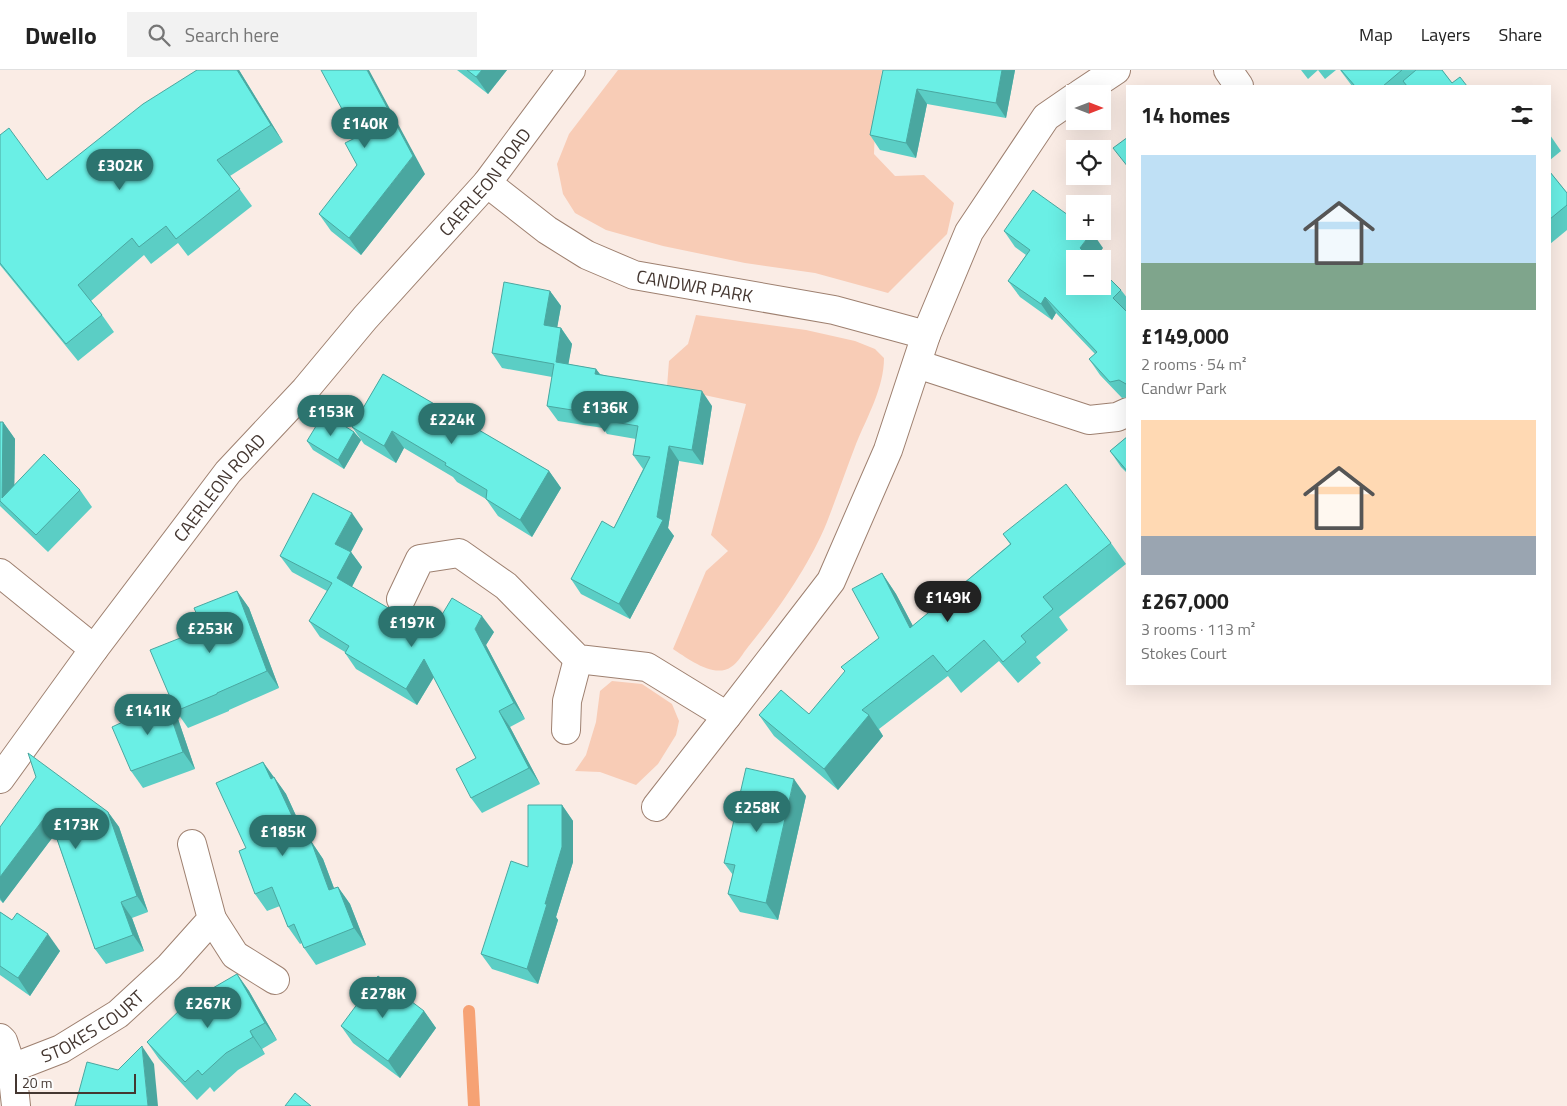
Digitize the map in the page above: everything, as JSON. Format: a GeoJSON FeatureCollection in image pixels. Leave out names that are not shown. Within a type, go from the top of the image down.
{"type":"FeatureCollection","features":[{"type":"Feature","properties":{"kind":"street","name":"CAERLEON ROAD"},"geometry":{"type":"LineString","coordinates":[[0,779],[94,649],[228,472],[305,390],[365,318],[487,183],[571,70]]}},
{"type":"Feature","properties":{"kind":"street"},"geometry":{"type":"LineString","coordinates":[[1094,85],[1116,70]]}},
{"type":"Feature","properties":{"kind":"street"},"geometry":{"type":"LineString","coordinates":[[1228,70],[1239,85]]}},
{"type":"Feature","properties":{"kind":"street"},"geometry":{"type":"LineString","coordinates":[[656,807],[831,581],[888,450],[926,335],[969,232],[1046,117],[1066,103]]}},
{"type":"Feature","properties":{"kind":"street","name":"CANDWR PARK"},"geometry":{"type":"LineString","coordinates":[[487,183],[555,235],[588,255],[634,276],[834,310],[926,335]]}},
{"type":"Feature","properties":{"kind":"street"},"geometry":{"type":"LineString","coordinates":[[917,364],[1089,420],[1117,418],[1126,413]]}},
{"type":"Feature","properties":{"kind":"street"},"geometry":{"type":"LineString","coordinates":[[401,599],[420,559],[459,553],[506,586],[578,659],[646,667],[727,716]]}},
{"type":"Feature","properties":{"kind":"street"},"geometry":{"type":"LineString","coordinates":[[0,573],[94,649]]}},
{"type":"Feature","properties":{"kind":"street"},"geometry":{"type":"LineString","coordinates":[[566,730],[567,701],[578,659]]}},
{"type":"Feature","properties":{"kind":"street"},"geometry":{"type":"LineString","coordinates":[[192,844],[212,919],[235,955],[275,980]]}},
{"type":"Feature","properties":{"kind":"street","name":"STOKES COURT"},"geometry":{"type":"LineString","coordinates":[[12,1068],[61,1049],[118,1014],[169,967],[212,919]]}},
{"type":"Feature","properties":{"kind":"street"},"geometry":{"type":"LineString","coordinates":[[0,1038],[3,1041],[12,1068],[16,1106]]}},
{"type":"Feature","properties":{"kind":"shaded area"},"geometry":{"type":"Polygon","coordinates":[[[618,70],[882,70],[875,127],[874,154],[895,176],[924,175],[954,203],[947,234],[888,293],[815,273],[745,263],[663,246],[606,230],[575,213],[563,194],[557,164],[569,134],[618,70]]]}},
{"type":"Feature","properties":{"kind":"shaded area"},"geometry":{"type":"Polygon","coordinates":[[[696,315],[806,330],[855,341],[875,349],[884,358],[881,380],[874,402],[827,522],[812,554],[770,619],[736,663],[724,670],[717,671],[693,662],[673,649],[706,571],[728,551],[711,535],[746,404],[667,387],[669,361],[688,344],[696,315]]]}},
{"type":"Feature","properties":{"kind":"shaded area"},"geometry":{"type":"Polygon","coordinates":[[[612,681],[642,684],[672,704],[679,721],[676,735],[658,764],[636,785],[600,772],[575,771],[586,755],[596,722],[600,691],[612,681]]]}},
{"type":"Feature","properties":{"kind":"building"},"geometry":{"type":"Polygon","coordinates":[[[197,70],[237,70],[271,125],[217,160],[240,189],[176,239],[166,226],[139,247],[132,238],[78,285],[102,315],[66,344],[0,263],[0,135],[9,128],[47,180],[143,104],[197,70]]]}},
{"type":"Feature","properties":{"kind":"building"},"geometry":{"type":"Polygon","coordinates":[[[321,70],[367,70],[413,156],[349,238],[319,214],[357,165],[345,143],[357,137],[321,70]]]}},
{"type":"Feature","properties":{"kind":"building"},"geometry":{"type":"Polygon","coordinates":[[[467,70],[482,70],[476,77],[467,70]]]}},
{"type":"Feature","properties":{"kind":"building"},"geometry":{"type":"Polygon","coordinates":[[[883,70],[1002,70],[996,103],[917,89],[906,143],[870,135],[883,70]]]}},
{"type":"Feature","properties":{"kind":"building"},"geometry":{"type":"Polygon","coordinates":[[[1341,70],[1402,70],[1384,85],[1354,85],[1341,70]]]}},
{"type":"Feature","properties":{"kind":"building"},"geometry":{"type":"Polygon","coordinates":[[[1416,70],[1442,70],[1452,83],[1460,77],[1466,85],[1406,85],[1403,81],[1416,70]]]}},
{"type":"Feature","properties":{"kind":"building"},"geometry":{"type":"Polygon","coordinates":[[[1126,138],[1126,164],[1113,148],[1126,138]]]}},
{"type":"Feature","properties":{"kind":"building"},"geometry":{"type":"Polygon","coordinates":[[[1551,173],[1567,193],[1567,205],[1551,218],[1551,173]]]}},
{"type":"Feature","properties":{"kind":"building"},"geometry":{"type":"Polygon","coordinates":[[[1033,190],[1066,214],[1066,240],[1086,240],[1080,248],[1082,250],[1066,250],[1066,295],[1111,295],[1111,280],[1121,290],[1113,298],[1126,311],[1126,384],[1119,380],[1110,382],[1089,359],[1097,352],[1045,297],[1041,304],[1008,281],[1030,250],[1004,231],[1033,190]]]}},
{"type":"Feature","properties":{"kind":"building"},"geometry":{"type":"Polygon","coordinates":[[[504,282],[550,291],[544,325],[561,328],[556,362],[596,369],[595,374],[702,391],[692,450],[669,446],[657,517],[663,520],[619,604],[571,579],[602,521],[614,528],[650,457],[633,455],[638,426],[596,419],[597,414],[547,406],[554,364],[492,353],[504,282]]]}},
{"type":"Feature","properties":{"kind":"building"},"geometry":{"type":"Polygon","coordinates":[[[383,374],[549,471],[520,520],[486,499],[487,490],[392,431],[384,446],[352,427],[383,374]]]}},
{"type":"Feature","properties":{"kind":"building"},"geometry":{"type":"Polygon","coordinates":[[[324,413],[354,432],[338,460],[307,441],[324,413]]]}},
{"type":"Feature","properties":{"kind":"building"},"geometry":{"type":"Polygon","coordinates":[[[0,422],[3,422],[2,498],[44,454],[80,490],[36,535],[0,501],[0,422]]]}},
{"type":"Feature","properties":{"kind":"building"},"geometry":{"type":"Polygon","coordinates":[[[1126,438],[1126,470],[1110,451],[1126,438]]]}},
{"type":"Feature","properties":{"kind":"building"},"geometry":{"type":"Polygon","coordinates":[[[1066,484],[1111,543],[1043,597],[1053,609],[1021,636],[1026,642],[1003,662],[984,640],[947,672],[933,655],[862,710],[869,715],[824,769],[759,715],[781,690],[809,714],[845,671],[841,667],[879,638],[852,589],[882,573],[910,628],[1011,544],[1003,534],[1066,484]]]}},
{"type":"Feature","properties":{"kind":"building"},"geometry":{"type":"Polygon","coordinates":[[[313,493],[352,513],[335,544],[351,552],[337,578],[431,633],[452,598],[482,616],[475,629],[514,703],[499,711],[529,768],[471,798],[456,769],[476,758],[424,659],[406,689],[345,653],[349,646],[309,621],[332,583],[280,556],[313,493]]]}},
{"type":"Feature","properties":{"kind":"building"},"geometry":{"type":"Polygon","coordinates":[[[237,591],[267,671],[176,711],[150,650],[203,629],[194,608],[237,591]]]}},
{"type":"Feature","properties":{"kind":"building"},"geometry":{"type":"Polygon","coordinates":[[[165,699],[183,752],[131,771],[112,727],[129,719],[126,712],[165,699]]]}},
{"type":"Feature","properties":{"kind":"building"},"geometry":{"type":"Polygon","coordinates":[[[28,753],[108,812],[137,896],[121,902],[133,935],[95,949],[48,813],[0,877],[0,827],[36,777],[28,753]]]}},
{"type":"Feature","properties":{"kind":"building"},"geometry":{"type":"Polygon","coordinates":[[[263,762],[271,779],[274,777],[305,844],[311,841],[329,890],[338,887],[354,928],[304,948],[294,924],[288,927],[272,887],[255,894],[239,851],[246,848],[216,783],[263,762]]]}},
{"type":"Feature","properties":{"kind":"building"},"geometry":{"type":"Polygon","coordinates":[[[746,768],[794,779],[766,903],[728,894],[735,865],[724,863],[746,768]]]}},
{"type":"Feature","properties":{"kind":"building"},"geometry":{"type":"Polygon","coordinates":[[[528,805],[562,805],[562,847],[527,969],[481,954],[511,861],[528,867],[528,805]]]}},
{"type":"Feature","properties":{"kind":"building"},"geometry":{"type":"Polygon","coordinates":[[[0,912],[12,920],[17,913],[48,934],[18,978],[0,966],[0,912]]]}},
{"type":"Feature","properties":{"kind":"building"},"geometry":{"type":"Polygon","coordinates":[[[237,974],[265,1023],[250,1031],[253,1037],[226,1053],[202,1075],[198,1070],[185,1082],[147,1042],[187,1003],[237,974]]]}},
{"type":"Feature","properties":{"kind":"building"},"geometry":{"type":"Polygon","coordinates":[[[378,976],[424,1011],[388,1061],[341,1026],[378,976]]]}},
{"type":"Feature","properties":{"kind":"building"},"geometry":{"type":"Polygon","coordinates":[[[142,1046],[148,1106],[75,1106],[87,1062],[118,1070],[142,1046]]]}},
{"type":"Feature","properties":{"kind":"building"},"geometry":{"type":"Polygon","coordinates":[[[295,1093],[311,1106],[285,1106],[295,1093]]]}},
{"type":"Feature","properties":{"kind":"waterway"},"geometry":{"type":"LineString","coordinates":[[469,1011],[474,1106]]}}]}
